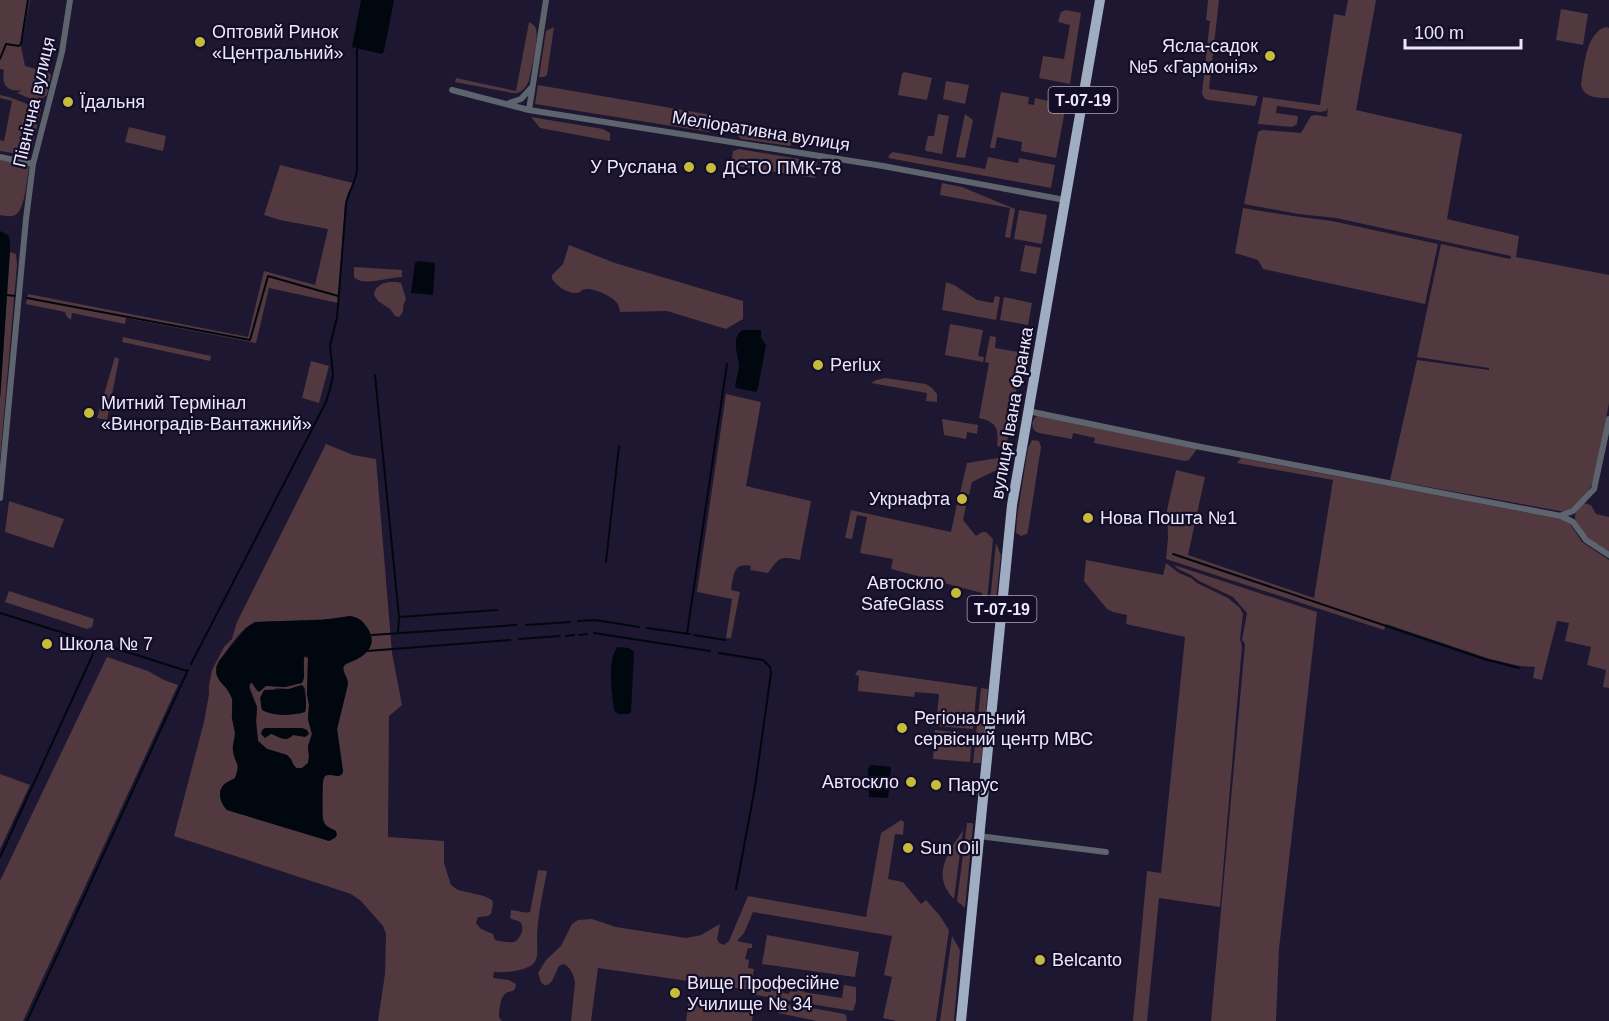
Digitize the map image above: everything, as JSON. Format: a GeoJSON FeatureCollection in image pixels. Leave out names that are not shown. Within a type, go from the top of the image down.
{"type":"FeatureCollection","features":[{"type":"Feature","properties":{"kind":"main road","name":"вулиця Івана Франка"},"geometry":{"type":"LineString","coordinates":[[961,1021],[1008,538],[1100,0]]}},
{"type":"Feature","properties":{"kind":"street","name":"Північна вулиця"},"geometry":{"type":"LineString","coordinates":[[0,498],[33,164],[62,52],[70,0]]}},
{"type":"Feature","properties":{"kind":"street"},"geometry":{"type":"LineString","coordinates":[[529,110],[546,0]]}},
{"type":"Feature","properties":{"kind":"street"},"geometry":{"type":"LineString","coordinates":[[506,104],[522,99],[532,87]]}},
{"type":"Feature","properties":{"kind":"street","name":"Меліоративна вулиця"},"geometry":{"type":"LineString","coordinates":[[452,90],[529,110],[883,166],[1065,200]]}},
{"type":"Feature","properties":{"kind":"street"},"geometry":{"type":"LineString","coordinates":[[0,156],[33,164]]}},
{"type":"Feature","properties":{"kind":"street"},"geometry":{"type":"LineString","coordinates":[[1028,411],[1196,446],[1561,516],[1573,522],[1586,540],[1609,555]]}},
{"type":"Feature","properties":{"kind":"street"},"geometry":{"type":"LineString","coordinates":[[1561,516],[1571,513],[1594,489],[1609,420]]}},
{"type":"Feature","properties":{"kind":"street"},"geometry":{"type":"LineString","coordinates":[[979,836],[1106,852]]}},
{"type":"Feature","properties":{"kind":"shaded area"},"geometry":{"type":"Polygon","coordinates":[[[0,0],[30,0],[21,47],[25,66],[48,72],[51,75],[47,95],[44,98],[29,98],[17,93],[22,90],[9,89],[4,83],[4,70],[0,69],[0,0]]]}},
{"type":"Feature","properties":{"kind":"shaded area"},"geometry":{"type":"Polygon","coordinates":[[[361,0],[394,0],[382,54],[352,47],[361,0]]]}},
{"type":"Feature","properties":{"kind":"shaded area"},"geometry":{"type":"Polygon","coordinates":[[[1208,0],[1219,0],[1209,89],[1258,96],[1255,106],[1204,98],[1202,93],[1210,21],[1206,20],[1208,0]]]}},
{"type":"Feature","properties":{"kind":"shaded area"},"geometry":{"type":"Polygon","coordinates":[[[1348,0],[1376,0],[1356,110],[1462,134],[1447,219],[1519,236],[1516,257],[1609,275],[1609,403],[1593,482],[1575,506],[1565,512],[1390,480],[1417,360],[1489,370],[1489,368],[1417,357],[1441,244],[1510,259],[1511,256],[1336,218],[1244,204],[1258,132],[1262,130],[1301,133],[1311,116],[1327,117],[1328,108],[1320,112],[1277,106],[1276,113],[1298,116],[1297,124],[1292,127],[1258,124],[1263,97],[1320,105],[1334,14],[1345,16],[1348,0]]]}},
{"type":"Feature","properties":{"kind":"shaded area"},"geometry":{"type":"Polygon","coordinates":[[[1561,9],[1588,14],[1583,45],[1556,40],[1561,9]]]}},
{"type":"Feature","properties":{"kind":"shaded area"},"geometry":{"type":"Polygon","coordinates":[[[1066,10],[1081,13],[1070,84],[1039,78],[1043,56],[1064,59],[1070,25],[1058,22],[1061,12],[1066,10]]]}},
{"type":"Feature","properties":{"kind":"shaded area"},"geometry":{"type":"Polygon","coordinates":[[[529,22],[536,29],[536,40],[529,81],[522,90],[512,93],[455,82],[456,78],[516,91],[529,22]]]}},
{"type":"Feature","properties":{"kind":"shaded area"},"geometry":{"type":"Polygon","coordinates":[[[554,27],[547,75],[539,77],[546,31],[554,27]]]}},
{"type":"Feature","properties":{"kind":"shaded area"},"geometry":{"type":"Polygon","coordinates":[[[1609,28],[1609,98],[1588,95],[1582,89],[1581,84],[1590,43],[1599,30],[1609,28]]]}},
{"type":"Feature","properties":{"kind":"shaded area"},"geometry":{"type":"Polygon","coordinates":[[[904,72],[932,78],[927,100],[898,95],[904,72]]]}},
{"type":"Feature","properties":{"kind":"shaded area"},"geometry":{"type":"Polygon","coordinates":[[[946,81],[969,85],[965,104],[943,99],[946,81]]]}},
{"type":"Feature","properties":{"kind":"shaded area"},"geometry":{"type":"Polygon","coordinates":[[[538,85],[712,115],[709,132],[535,104],[538,85]]]}},
{"type":"Feature","properties":{"kind":"shaded area"},"geometry":{"type":"Polygon","coordinates":[[[1001,92],[1029,97],[1028,104],[1034,105],[1035,98],[1066,105],[1056,158],[1021,151],[1022,142],[997,137],[995,148],[990,148],[1001,92]]]}},
{"type":"Feature","properties":{"kind":"shaded area"},"geometry":{"type":"Polygon","coordinates":[[[0,95],[41,109],[32,147],[24,155],[0,151],[0,140],[4,141],[12,101],[0,98],[0,95]]]}},
{"type":"Feature","properties":{"kind":"shaded area"},"geometry":{"type":"Polygon","coordinates":[[[938,114],[949,116],[942,154],[925,149],[928,136],[934,136],[938,114]]]}},
{"type":"Feature","properties":{"kind":"shaded area"},"geometry":{"type":"Polygon","coordinates":[[[965,114],[973,120],[965,158],[956,157],[965,114]]]}},
{"type":"Feature","properties":{"kind":"shaded area"},"geometry":{"type":"Polygon","coordinates":[[[531,117],[603,129],[610,133],[610,141],[540,128],[531,117]]]}},
{"type":"Feature","properties":{"kind":"shaded area"},"geometry":{"type":"Polygon","coordinates":[[[736,125],[777,132],[777,137],[795,140],[790,146],[741,139],[735,133],[736,125]]]}},
{"type":"Feature","properties":{"kind":"shaded area"},"geometry":{"type":"Polygon","coordinates":[[[129,127],[166,136],[163,151],[125,142],[129,127]]]}},
{"type":"Feature","properties":{"kind":"shaded area"},"geometry":{"type":"Polygon","coordinates":[[[739,149],[817,162],[815,178],[731,165],[733,151],[739,149]]]}},
{"type":"Feature","properties":{"kind":"shaded area"},"geometry":{"type":"Polygon","coordinates":[[[893,152],[985,169],[988,157],[1018,163],[1019,158],[1055,165],[1051,188],[888,158],[893,152]]]}},
{"type":"Feature","properties":{"kind":"shaded area"},"geometry":{"type":"Polygon","coordinates":[[[0,159],[29,167],[23,201],[18,212],[13,216],[0,215],[0,159]]]}},
{"type":"Feature","properties":{"kind":"shaded area"},"geometry":{"type":"Polygon","coordinates":[[[280,165],[353,183],[345,204],[338,303],[269,288],[256,343],[126,318],[125,324],[72,313],[71,320],[65,312],[26,304],[28,294],[248,337],[264,271],[315,285],[328,229],[264,215],[280,165]]]}},
{"type":"Feature","properties":{"kind":"shaded area"},"geometry":{"type":"Polygon","coordinates":[[[942,183],[962,187],[1015,209],[1010,238],[1005,237],[1010,208],[940,195],[942,183]]]}},
{"type":"Feature","properties":{"kind":"shaded area"},"geometry":{"type":"Polygon","coordinates":[[[1243,208],[1332,221],[1438,244],[1425,304],[1263,269],[1258,260],[1235,253],[1243,208]]]}},
{"type":"Feature","properties":{"kind":"shaded area"},"geometry":{"type":"Polygon","coordinates":[[[1019,210],[1047,215],[1042,244],[1014,239],[1019,210]]]}},
{"type":"Feature","properties":{"kind":"shaded area"},"geometry":{"type":"Polygon","coordinates":[[[0,231],[8,235],[10,249],[0,399],[0,231]]]}},
{"type":"Feature","properties":{"kind":"shaded area"},"geometry":{"type":"Polygon","coordinates":[[[569,245],[615,263],[743,301],[743,319],[726,329],[667,311],[620,312],[615,300],[598,291],[586,289],[573,293],[566,291],[554,282],[552,275],[563,264],[569,245]]]}},
{"type":"Feature","properties":{"kind":"shaded area"},"geometry":{"type":"Polygon","coordinates":[[[1025,245],[1041,248],[1036,274],[1020,271],[1025,245]]]}},
{"type":"Feature","properties":{"kind":"shaded area"},"geometry":{"type":"Polygon","coordinates":[[[10,252],[16,254],[17,265],[0,460],[0,399],[10,252]]]}},
{"type":"Feature","properties":{"kind":"shaded area"},"geometry":{"type":"Polygon","coordinates":[[[419,261],[435,263],[433,295],[411,293],[415,263],[419,261]]]}},
{"type":"Feature","properties":{"kind":"shaded area"},"geometry":{"type":"Polygon","coordinates":[[[354,267],[402,270],[402,277],[376,281],[358,280],[354,277],[354,267]]]}},
{"type":"Feature","properties":{"kind":"shaded area"},"geometry":{"type":"Polygon","coordinates":[[[389,282],[401,283],[406,299],[403,312],[399,317],[395,316],[374,295],[379,286],[389,282]]]}},
{"type":"Feature","properties":{"kind":"shaded area"},"geometry":{"type":"Polygon","coordinates":[[[946,282],[977,300],[993,303],[995,296],[1000,297],[996,320],[942,310],[946,282]]]}},
{"type":"Feature","properties":{"kind":"shaded area"},"geometry":{"type":"Polygon","coordinates":[[[1004,297],[1032,303],[1028,325],[1000,320],[1004,297]]]}},
{"type":"Feature","properties":{"kind":"shaded area"},"geometry":{"type":"Polygon","coordinates":[[[950,324],[983,330],[978,356],[984,357],[983,362],[945,355],[950,324]]]}},
{"type":"Feature","properties":{"kind":"shaded area"},"geometry":{"type":"Polygon","coordinates":[[[742,330],[761,330],[761,338],[766,345],[756,392],[735,386],[739,367],[736,338],[742,330]]]}},
{"type":"Feature","properties":{"kind":"shaded area"},"geometry":{"type":"Polygon","coordinates":[[[990,336],[996,337],[995,348],[1023,353],[1006,448],[997,446],[996,427],[979,418],[989,363],[985,362],[990,336]]]}},
{"type":"Feature","properties":{"kind":"shaded area"},"geometry":{"type":"Polygon","coordinates":[[[123,337],[211,356],[210,361],[122,342],[123,337]]]}},
{"type":"Feature","properties":{"kind":"shaded area"},"geometry":{"type":"Polygon","coordinates":[[[115,357],[119,359],[107,420],[97,418],[115,357]]]}},
{"type":"Feature","properties":{"kind":"shaded area"},"geometry":{"type":"Polygon","coordinates":[[[311,361],[329,366],[319,403],[302,398],[311,361]]]}},
{"type":"Feature","properties":{"kind":"shaded area"},"geometry":{"type":"Polygon","coordinates":[[[885,378],[926,384],[937,394],[937,402],[926,401],[927,393],[871,383],[885,378]]]}},
{"type":"Feature","properties":{"kind":"shaded area"},"geometry":{"type":"Polygon","coordinates":[[[726,394],[761,402],[746,486],[811,501],[800,560],[781,559],[768,573],[750,570],[751,566],[745,565],[735,571],[731,590],[740,592],[731,638],[726,638],[732,599],[697,592],[726,394]]]}},
{"type":"Feature","properties":{"kind":"shaded area"},"geometry":{"type":"Polygon","coordinates":[[[1037,416],[1197,449],[1189,460],[1185,461],[1094,443],[1095,438],[1073,433],[1072,439],[1039,433],[1032,426],[1037,416]]]}},
{"type":"Feature","properties":{"kind":"shaded area"},"geometry":{"type":"Polygon","coordinates":[[[942,419],[978,425],[977,434],[967,432],[966,439],[944,435],[942,419]]]}},
{"type":"Feature","properties":{"kind":"shaded area"},"geometry":{"type":"Polygon","coordinates":[[[1032,440],[1039,441],[1041,447],[1028,531],[1027,534],[1021,536],[1016,533],[1017,517],[1028,448],[1032,440]]]}},
{"type":"Feature","properties":{"kind":"shaded area"},"geometry":{"type":"Polygon","coordinates":[[[326,444],[353,455],[376,459],[392,653],[402,705],[389,716],[388,837],[444,841],[444,863],[451,885],[458,890],[492,900],[491,914],[478,917],[476,923],[481,929],[493,934],[495,940],[511,942],[518,939],[522,927],[520,922],[510,918],[511,910],[530,912],[538,870],[547,871],[539,914],[536,961],[521,970],[494,972],[493,978],[509,980],[516,984],[514,990],[506,993],[501,1001],[499,1017],[502,1021],[378,1021],[385,974],[386,934],[383,926],[361,901],[351,894],[174,836],[204,722],[212,670],[224,647],[232,639],[237,622],[326,444]],[[333,619],[255,622],[235,639],[216,667],[219,680],[232,698],[235,759],[239,766],[235,778],[224,784],[220,791],[227,810],[329,841],[336,831],[326,826],[323,819],[323,778],[328,775],[339,776],[343,771],[337,729],[348,684],[343,667],[349,662],[333,619]]]}},
{"type":"Feature","properties":{"kind":"shaded area"},"geometry":{"type":"Polygon","coordinates":[[[1241,458],[1561,519],[1570,524],[1582,542],[1609,560],[1609,688],[1603,687],[1606,670],[1587,665],[1591,647],[1565,641],[1569,623],[1557,621],[1542,680],[1533,678],[1535,667],[1490,659],[1386,624],[1384,630],[1166,559],[1167,510],[1176,470],[1205,477],[1188,555],[1314,598],[1333,480],[1237,463],[1241,458]]]}},
{"type":"Feature","properties":{"kind":"shaded area"},"geometry":{"type":"Polygon","coordinates":[[[1004,459],[1003,467],[972,482],[969,495],[960,493],[967,463],[1004,459]]]}},
{"type":"Feature","properties":{"kind":"shaded area"},"geometry":{"type":"Polygon","coordinates":[[[9,501],[64,519],[53,548],[5,532],[9,501]]]}},
{"type":"Feature","properties":{"kind":"shaded area"},"geometry":{"type":"Polygon","coordinates":[[[1583,503],[1591,505],[1596,514],[1609,517],[1609,553],[1588,538],[1578,527],[1575,516],[1583,503]]]}},
{"type":"Feature","properties":{"kind":"shaded area"},"geometry":{"type":"Polygon","coordinates":[[[957,504],[966,506],[963,520],[976,536],[986,532],[993,539],[986,611],[980,610],[982,593],[891,569],[893,559],[860,553],[867,517],[857,515],[852,539],[845,538],[851,510],[951,532],[957,504]]]}},
{"type":"Feature","properties":{"kind":"shaded area"},"geometry":{"type":"Polygon","coordinates":[[[996,543],[1001,555],[995,608],[989,611],[996,543]]]}},
{"type":"Feature","properties":{"kind":"shaded area"},"geometry":{"type":"Polygon","coordinates":[[[1086,560],[1163,575],[1166,563],[1179,573],[1228,598],[1240,608],[1243,614],[1220,907],[1159,898],[1147,1021],[1133,1021],[1147,871],[1161,873],[1185,637],[1126,624],[1127,615],[1107,609],[1084,581],[1086,560]]]}},
{"type":"Feature","properties":{"kind":"shaded area"},"geometry":{"type":"Polygon","coordinates":[[[1174,565],[1317,612],[1279,949],[1276,1021],[1211,1021],[1245,644],[1242,640],[1247,613],[1233,597],[1199,581],[1174,565]]]}},
{"type":"Feature","properties":{"kind":"shaded area"},"geometry":{"type":"Polygon","coordinates":[[[9,591],[94,619],[92,627],[87,629],[5,602],[9,591]]]}},
{"type":"Feature","properties":{"kind":"shaded area"},"geometry":{"type":"Polygon","coordinates":[[[355,617],[364,624],[372,639],[364,655],[345,664],[344,667],[348,684],[337,729],[343,771],[339,776],[325,776],[322,791],[324,823],[336,831],[337,835],[329,841],[227,810],[222,804],[221,789],[235,778],[238,766],[233,751],[235,732],[232,699],[216,673],[219,661],[246,628],[255,622],[355,617]],[[305,656],[304,659],[302,683],[285,687],[266,686],[259,692],[250,683],[249,689],[257,707],[258,741],[267,749],[287,755],[296,768],[302,768],[308,763],[308,746],[312,734],[308,719],[308,658],[305,656]]]}},
{"type":"Feature","properties":{"kind":"shaded area"},"geometry":{"type":"Polygon","coordinates":[[[617,647],[629,648],[634,652],[631,712],[629,714],[618,714],[614,710],[611,669],[617,647]]]}},
{"type":"Feature","properties":{"kind":"shaded area"},"geometry":{"type":"Polygon","coordinates":[[[305,656],[308,658],[308,719],[312,734],[308,746],[308,763],[302,768],[296,768],[287,755],[267,749],[258,741],[257,707],[249,685],[252,683],[257,691],[260,691],[266,686],[295,684],[304,678],[305,656]],[[302,685],[289,689],[276,688],[261,703],[261,708],[277,714],[290,715],[301,712],[306,709],[305,688],[302,685]]]}},
{"type":"Feature","properties":{"kind":"shaded area"},"geometry":{"type":"Polygon","coordinates":[[[107,657],[148,671],[178,685],[23,1021],[0,1021],[0,881],[107,657]]]}},
{"type":"Feature","properties":{"kind":"shaded area"},"geometry":{"type":"Polygon","coordinates":[[[858,670],[977,687],[973,729],[936,726],[939,694],[915,692],[914,697],[858,691],[859,676],[855,675],[858,670]]]}},
{"type":"Feature","properties":{"kind":"shaded area"},"geometry":{"type":"Polygon","coordinates":[[[302,685],[306,698],[305,712],[283,715],[262,710],[260,698],[264,690],[289,689],[302,685]]]}},
{"type":"Feature","properties":{"kind":"shaded area"},"geometry":{"type":"Polygon","coordinates":[[[981,688],[988,689],[981,763],[973,763],[981,688]]]}},
{"type":"Feature","properties":{"kind":"shaded area"},"geometry":{"type":"Polygon","coordinates":[[[265,728],[302,728],[309,734],[305,737],[293,735],[285,739],[271,734],[265,738],[261,734],[265,728]]]}},
{"type":"Feature","properties":{"kind":"shaded area"},"geometry":{"type":"Polygon","coordinates":[[[935,730],[972,734],[970,762],[933,759],[935,730]]]}},
{"type":"Feature","properties":{"kind":"shaded area"},"geometry":{"type":"Polygon","coordinates":[[[872,765],[891,767],[888,798],[869,797],[868,770],[872,765]]]}},
{"type":"Feature","properties":{"kind":"shaded area"},"geometry":{"type":"Polygon","coordinates":[[[0,774],[30,785],[0,849],[0,774]]]}},
{"type":"Feature","properties":{"kind":"shaded area"},"geometry":{"type":"Polygon","coordinates":[[[901,820],[904,822],[903,835],[895,834],[888,879],[903,882],[921,904],[926,900],[949,930],[936,1021],[897,1021],[883,1018],[892,977],[884,975],[892,936],[753,912],[744,933],[737,941],[752,944],[752,948],[748,948],[745,959],[749,960],[748,968],[754,969],[750,990],[598,968],[591,1021],[571,1021],[575,983],[570,969],[563,964],[559,966],[548,985],[541,982],[538,973],[546,960],[561,946],[572,924],[578,920],[592,919],[616,927],[686,938],[701,935],[720,924],[717,939],[724,945],[729,941],[748,896],[866,917],[881,833],[901,820]]]}},
{"type":"Feature","properties":{"kind":"shaded area"},"geometry":{"type":"Polygon","coordinates":[[[967,823],[973,825],[965,908],[957,901],[967,823]]]}},
{"type":"Feature","properties":{"kind":"shaded area"},"geometry":{"type":"Polygon","coordinates":[[[963,830],[954,899],[943,881],[944,864],[963,830]]]}},
{"type":"Feature","properties":{"kind":"shaded area"},"geometry":{"type":"Polygon","coordinates":[[[767,935],[859,952],[855,977],[762,964],[767,935]]]}},
{"type":"Feature","properties":{"kind":"shaded area"},"geometry":{"type":"Polygon","coordinates":[[[952,936],[960,950],[954,1021],[940,1021],[952,936]]]}},
{"type":"Feature","properties":{"kind":"shaded area"},"geometry":{"type":"Polygon","coordinates":[[[758,984],[766,985],[765,992],[771,992],[771,988],[783,990],[783,993],[789,994],[790,991],[797,992],[798,987],[804,988],[803,992],[842,998],[844,985],[856,987],[856,1002],[853,1011],[756,995],[758,984]]]}},
{"type":"Feature","properties":{"kind":"shaded area"},"geometry":{"type":"Polygon","coordinates":[[[689,999],[754,1009],[752,1021],[686,1021],[689,999]]]}},
{"type":"Feature","properties":{"kind":"shaded area"},"geometry":{"type":"Polygon","coordinates":[[[783,1005],[796,1005],[844,1014],[847,1021],[817,1021],[778,1013],[783,1005]]]}},
{"type":"Feature","properties":{"kind":"waterway"},"geometry":{"type":"LineString","coordinates":[[0,59],[6,44],[19,46],[21,44],[28,0]]}},
{"type":"Feature","properties":{"kind":"waterway"},"geometry":{"type":"LineString","coordinates":[[191,664],[326,402],[330,389],[333,375],[330,345],[337,318],[346,204],[357,170],[357,49]]}},
{"type":"Feature","properties":{"kind":"waterway"},"geometry":{"type":"LineString","coordinates":[[27,298],[250,340],[268,276],[338,296]]}},
{"type":"Feature","properties":{"kind":"waterway"},"geometry":{"type":"LineString","coordinates":[[7,295],[15,296]]}},
{"type":"Feature","properties":{"kind":"waterway"},"geometry":{"type":"LineString","coordinates":[[687,634],[727,364]]}},
{"type":"Feature","properties":{"kind":"waterway"},"geometry":{"type":"LineString","coordinates":[[375,375],[399,617],[398,633]]}},
{"type":"Feature","properties":{"kind":"waterway"},"geometry":{"type":"LineString","coordinates":[[606,562],[619,446]]}},
{"type":"Feature","properties":{"kind":"waterway"},"geometry":{"type":"LineString","coordinates":[[1173,554],[1484,659],[1519,668]]}},
{"type":"Feature","properties":{"kind":"waterway"},"geometry":{"type":"LineString","coordinates":[[399,617],[497,610]]}},
{"type":"Feature","properties":{"kind":"waterway"},"geometry":{"type":"LineString","coordinates":[[0,613],[102,645]]}},
{"type":"Feature","properties":{"kind":"waterway"},"geometry":{"type":"LineString","coordinates":[[578,621],[595,620],[639,627]]}},
{"type":"Feature","properties":{"kind":"waterway"},"geometry":{"type":"LineString","coordinates":[[526,625],[570,622]]}},
{"type":"Feature","properties":{"kind":"waterway"},"geometry":{"type":"LineString","coordinates":[[372,635],[516,625]]}},
{"type":"Feature","properties":{"kind":"waterway"},"geometry":{"type":"LineString","coordinates":[[647,628],[690,634]]}},
{"type":"Feature","properties":{"kind":"waterway"},"geometry":{"type":"LineString","coordinates":[[594,633],[710,651]]}},
{"type":"Feature","properties":{"kind":"waterway"},"geometry":{"type":"LineString","coordinates":[[579,635],[587,634]]}},
{"type":"Feature","properties":{"kind":"waterway"},"geometry":{"type":"LineString","coordinates":[[566,636],[574,635]]}},
{"type":"Feature","properties":{"kind":"waterway"},"geometry":{"type":"LineString","coordinates":[[694,635],[725,640]]}},
{"type":"Feature","properties":{"kind":"waterway"},"geometry":{"type":"LineString","coordinates":[[519,639],[560,636]]}},
{"type":"Feature","properties":{"kind":"waterway"},"geometry":{"type":"LineString","coordinates":[[367,651],[510,640]]}},
{"type":"Feature","properties":{"kind":"waterway"},"geometry":{"type":"LineString","coordinates":[[0,857],[98,643]]}},
{"type":"Feature","properties":{"kind":"waterway"},"geometry":{"type":"LineString","coordinates":[[108,646],[187,671]]}},
{"type":"Feature","properties":{"kind":"waterway"},"geometry":{"type":"LineString","coordinates":[[719,653],[763,660],[770,667],[771,673],[755,787],[736,889]]}},
{"type":"Feature","properties":{"kind":"waterway"},"geometry":{"type":"LineString","coordinates":[[27,1021],[188,670]]}},
{"type":"Feature","properties":{"kind":"place","name":"Оптовий Ринок «Центральний»"},"geometry":{"type":"Point","coordinates":[200,42]}},
{"type":"Feature","properties":{"kind":"place","name":"Ясла-садок №5 «Гармонія»"},"geometry":{"type":"Point","coordinates":[1270,56]}},
{"type":"Feature","properties":{"kind":"place","name":"Їдальня"},"geometry":{"type":"Point","coordinates":[68,102]}},
{"type":"Feature","properties":{"kind":"place","name":"У Руслана"},"geometry":{"type":"Point","coordinates":[689,167]}},
{"type":"Feature","properties":{"kind":"place","name":"ДСТО ПМК-78"},"geometry":{"type":"Point","coordinates":[711,168]}},
{"type":"Feature","properties":{"kind":"place","name":"Perlux"},"geometry":{"type":"Point","coordinates":[818,365]}},
{"type":"Feature","properties":{"kind":"place","name":"Митний Термінал «Виноградів-Вантажний»"},"geometry":{"type":"Point","coordinates":[89,413]}},
{"type":"Feature","properties":{"kind":"place","name":"Укрнафта"},"geometry":{"type":"Point","coordinates":[962,499]}},
{"type":"Feature","properties":{"kind":"place","name":"Нова Пошта №1"},"geometry":{"type":"Point","coordinates":[1088,518]}},
{"type":"Feature","properties":{"kind":"place","name":"Автоскло SafeGlass"},"geometry":{"type":"Point","coordinates":[956,593]}},
{"type":"Feature","properties":{"kind":"place","name":"Школа № 7"},"geometry":{"type":"Point","coordinates":[47,644]}},
{"type":"Feature","properties":{"kind":"place","name":"Регіональний сервісний центр МВС"},"geometry":{"type":"Point","coordinates":[902,728]}},
{"type":"Feature","properties":{"kind":"place","name":"Автоскло"},"geometry":{"type":"Point","coordinates":[911,782]}},
{"type":"Feature","properties":{"kind":"place","name":"Парус"},"geometry":{"type":"Point","coordinates":[936,785]}},
{"type":"Feature","properties":{"kind":"place","name":"Sun Oil"},"geometry":{"type":"Point","coordinates":[908,848]}},
{"type":"Feature","properties":{"kind":"place","name":"Belcanto"},"geometry":{"type":"Point","coordinates":[1040,960]}},
{"type":"Feature","properties":{"kind":"place","name":"Вище Професійне Училище № 34"},"geometry":{"type":"Point","coordinates":[675,993]}}]}
